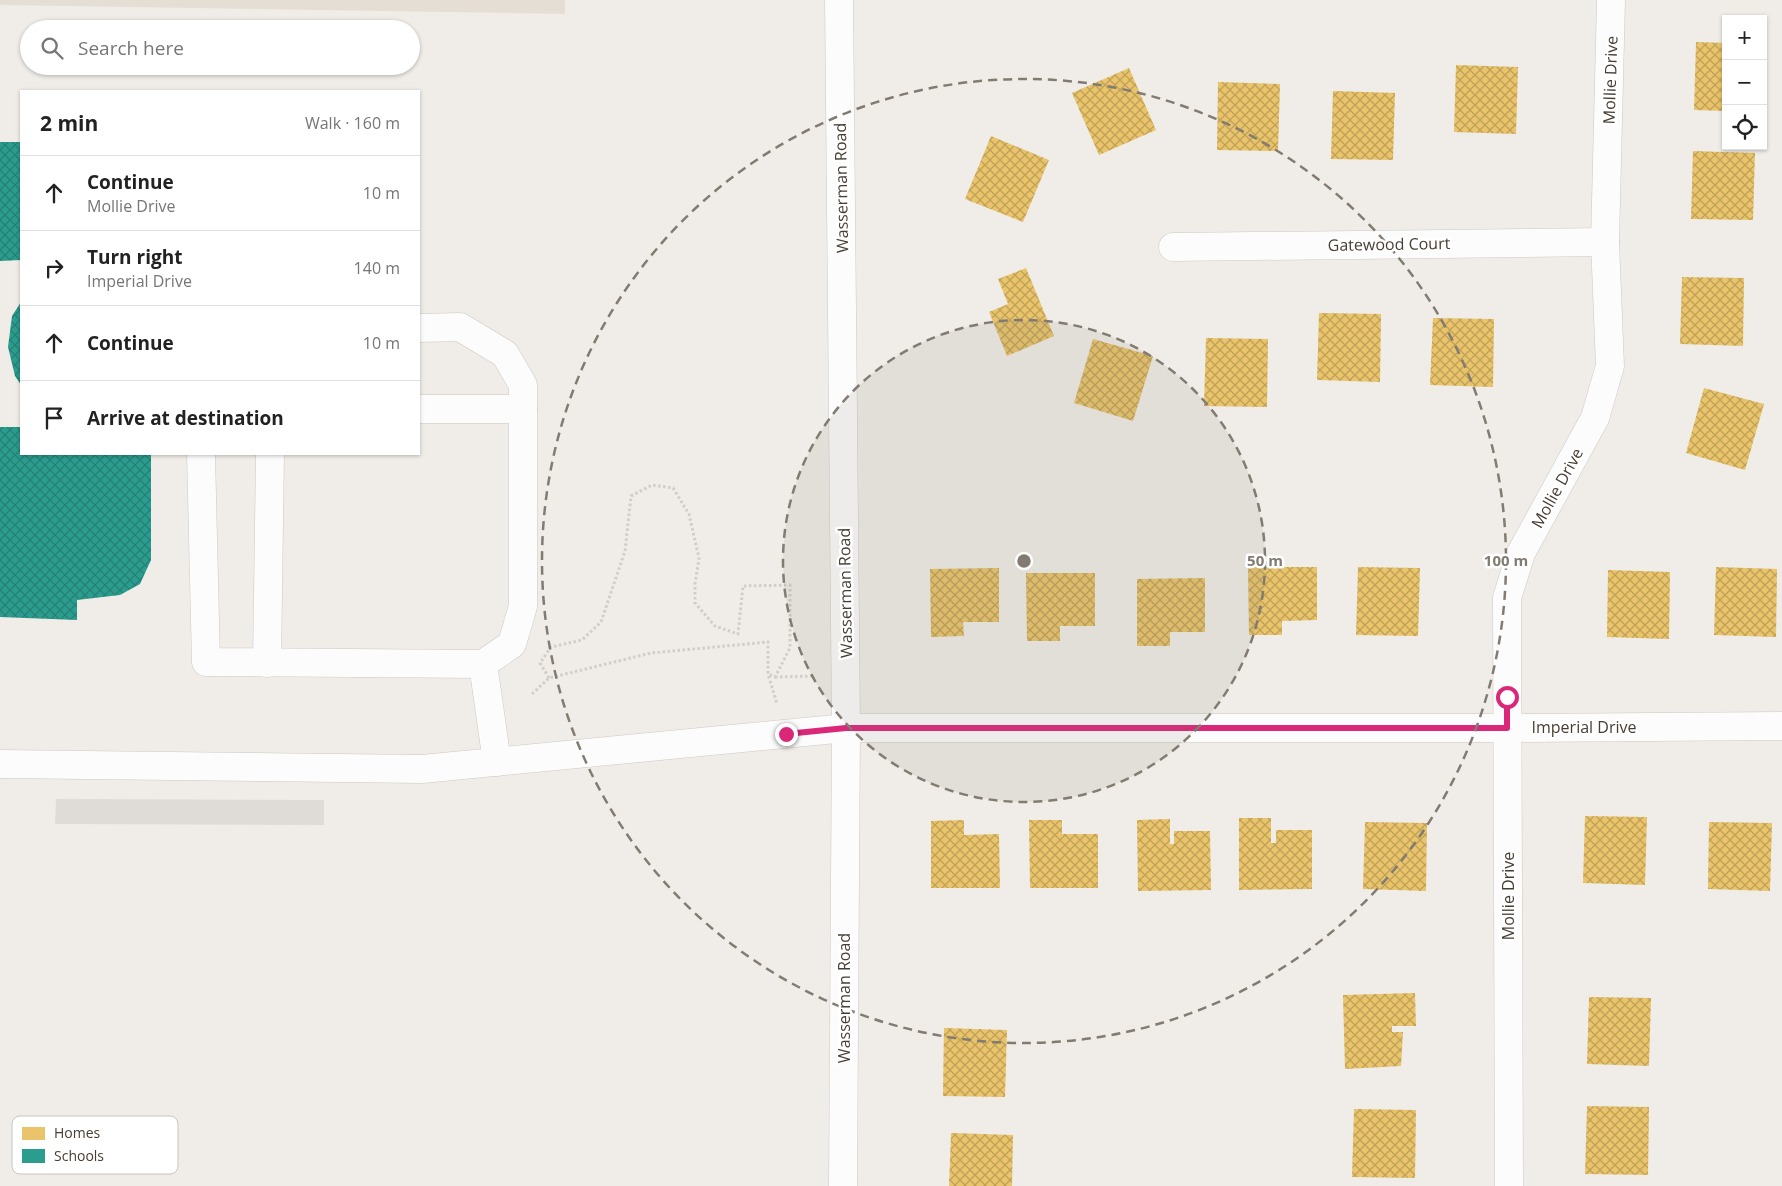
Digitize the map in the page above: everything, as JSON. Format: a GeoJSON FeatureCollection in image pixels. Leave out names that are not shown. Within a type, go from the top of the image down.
{"type":"FeatureCollection","features":[{"type":"Feature","properties":{"kind":"street","name":"Wasserman Road"},"geometry":{"type":"LineString","coordinates":[[839,0],[846,676],[843,1186]]}},
{"type":"Feature","properties":{"kind":"street","name":"Mollie Drive"},"geometry":{"type":"LineString","coordinates":[[1509,1186],[1507,598],[1522,553],[1596,418],[1610,366],[1605,242],[1611,0]]}},
{"type":"Feature","properties":{"kind":"street","name":"Gatewood Court"},"geometry":{"type":"LineString","coordinates":[[1173,246],[1605,242]]}},
{"type":"Feature","properties":{"kind":"street"},"geometry":{"type":"LineString","coordinates":[[201,455],[206,662],[483,664],[512,644],[523,606],[523,385],[505,354],[460,327],[420,328]]}},
{"type":"Feature","properties":{"kind":"street"},"geometry":{"type":"LineString","coordinates":[[420,409],[523,409]]}},
{"type":"Feature","properties":{"kind":"street"},"geometry":{"type":"LineString","coordinates":[[267,663],[270,455]]}},
{"type":"Feature","properties":{"kind":"street"},"geometry":{"type":"LineString","coordinates":[[483,664],[497,762]]}},
{"type":"Feature","properties":{"kind":"street","name":"Imperial Drive"},"geometry":{"type":"LineString","coordinates":[[0,764],[422,769],[846,728],[1782,726]]}},
{"type":"Feature","properties":{"kind":"path"},"geometry":{"type":"LineString","coordinates":[[549,678],[540,663],[551,647],[582,640],[601,622],[625,551],[631,496],[652,485],[673,488],[689,514],[699,558],[695,584],[696,603],[715,626],[738,634],[743,586],[790,585],[790,648],[775,676]]}},
{"type":"Feature","properties":{"kind":"path"},"geometry":{"type":"LineString","coordinates":[[532,694],[549,678],[651,653],[768,642],[768,674],[786,734]]}},
{"type":"Feature","properties":{"kind":"path"},"geometry":{"type":"LineString","coordinates":[[768,674],[775,676],[846,676]]}},
{"type":"Feature","properties":{"kind":"shaded area"},"geometry":{"type":"Polygon","coordinates":[[[0,0],[565,0],[565,14],[0,5],[0,0]]]}},
{"type":"Feature","properties":{"kind":"shaded area"},"geometry":{"type":"Polygon","coordinates":[[[56,799],[324,800],[324,825],[55,824],[56,799]]]}},
{"type":"Feature","properties":{"kind":"building: Homes"},"geometry":{"type":"Polygon","coordinates":[[[1696,42],[1722,43],[1722,111],[1694,110],[1696,42]]]}},
{"type":"Feature","properties":{"kind":"building: Homes"},"geometry":{"type":"Polygon","coordinates":[[[1456,65],[1518,67],[1516,134],[1454,132],[1456,65]]]}},
{"type":"Feature","properties":{"kind":"building: Homes"},"geometry":{"type":"Polygon","coordinates":[[[1129,68],[1156,130],[1099,155],[1072,93],[1129,68]]]}},
{"type":"Feature","properties":{"kind":"building: Homes"},"geometry":{"type":"Polygon","coordinates":[[[1218,82],[1280,84],[1278,151],[1217,150],[1218,82]]]}},
{"type":"Feature","properties":{"kind":"building: Homes"},"geometry":{"type":"Polygon","coordinates":[[[1333,91],[1395,93],[1393,160],[1331,159],[1333,91]]]}},
{"type":"Feature","properties":{"kind":"building: Homes"},"geometry":{"type":"Polygon","coordinates":[[[991,136],[1049,160],[1023,222],[965,199],[991,136]]]}},
{"type":"Feature","properties":{"kind":"building: Homes"},"geometry":{"type":"Polygon","coordinates":[[[1693,151],[1755,153],[1753,220],[1691,219],[1693,151]]]}},
{"type":"Feature","properties":{"kind":"building: Homes"},"geometry":{"type":"Polygon","coordinates":[[[1026,268],[1054,336],[1007,356],[989,312],[1008,304],[998,279],[1026,268]]]}},
{"type":"Feature","properties":{"kind":"building: Homes"},"geometry":{"type":"Polygon","coordinates":[[[1682,277],[1744,278],[1743,346],[1680,344],[1682,277]]]}},
{"type":"Feature","properties":{"kind":"building: Homes"},"geometry":{"type":"Polygon","coordinates":[[[1319,313],[1381,314],[1380,382],[1317,380],[1319,313]]]}},
{"type":"Feature","properties":{"kind":"building: Homes"},"geometry":{"type":"Polygon","coordinates":[[[1433,318],[1494,319],[1493,387],[1430,385],[1433,318]]]}},
{"type":"Feature","properties":{"kind":"building: Homes"},"geometry":{"type":"Polygon","coordinates":[[[1206,338],[1268,339],[1267,407],[1204,406],[1206,338]]]}},
{"type":"Feature","properties":{"kind":"building: Homes"},"geometry":{"type":"Polygon","coordinates":[[[1093,339],[1153,356],[1133,421],[1074,403],[1093,339]]]}},
{"type":"Feature","properties":{"kind":"building: Homes"},"geometry":{"type":"Polygon","coordinates":[[[1704,388],[1764,404],[1745,470],[1686,453],[1704,388]]]}},
{"type":"Feature","properties":{"kind":"building: Homes"},"geometry":{"type":"Polygon","coordinates":[[[1248,567],[1317,567],[1317,620],[1282,621],[1282,635],[1249,635],[1248,567]]]}},
{"type":"Feature","properties":{"kind":"building: Homes"},"geometry":{"type":"Polygon","coordinates":[[[1358,567],[1420,568],[1418,636],[1356,635],[1358,567]]]}},
{"type":"Feature","properties":{"kind":"building: Homes"},"geometry":{"type":"Polygon","coordinates":[[[1716,567],[1777,569],[1776,637],[1714,635],[1716,567]]]}},
{"type":"Feature","properties":{"kind":"building: Homes"},"geometry":{"type":"Polygon","coordinates":[[[999,568],[999,622],[963,622],[964,636],[931,637],[930,569],[999,568]]]}},
{"type":"Feature","properties":{"kind":"building: Homes"},"geometry":{"type":"Polygon","coordinates":[[[1608,570],[1670,572],[1669,639],[1607,637],[1608,570]]]}},
{"type":"Feature","properties":{"kind":"building: Homes"},"geometry":{"type":"Polygon","coordinates":[[[1026,573],[1095,573],[1095,626],[1060,626],[1060,641],[1027,641],[1026,573]]]}},
{"type":"Feature","properties":{"kind":"building: Homes"},"geometry":{"type":"Polygon","coordinates":[[[1205,578],[1205,632],[1170,632],[1170,646],[1137,646],[1137,579],[1205,578]]]}},
{"type":"Feature","properties":{"kind":"building: Homes"},"geometry":{"type":"Polygon","coordinates":[[[1585,816],[1647,817],[1645,885],[1583,883],[1585,816]]]}},
{"type":"Feature","properties":{"kind":"building: Homes"},"geometry":{"type":"Polygon","coordinates":[[[1239,818],[1271,818],[1271,843],[1276,843],[1276,830],[1312,830],[1312,889],[1239,890],[1239,818]]]}},
{"type":"Feature","properties":{"kind":"building: Homes"},"geometry":{"type":"Polygon","coordinates":[[[1170,819],[1170,844],[1174,844],[1174,831],[1210,831],[1211,890],[1138,891],[1137,820],[1170,819]]]}},
{"type":"Feature","properties":{"kind":"building: Homes"},"geometry":{"type":"Polygon","coordinates":[[[964,820],[964,835],[999,834],[1000,888],[931,888],[931,821],[964,820]]]}},
{"type":"Feature","properties":{"kind":"building: Homes"},"geometry":{"type":"Polygon","coordinates":[[[1029,820],[1062,820],[1062,834],[1098,834],[1098,888],[1030,888],[1029,820]]]}},
{"type":"Feature","properties":{"kind":"building: Homes"},"geometry":{"type":"Polygon","coordinates":[[[1365,822],[1427,823],[1426,891],[1363,889],[1365,822]]]}},
{"type":"Feature","properties":{"kind":"building: Homes"},"geometry":{"type":"Polygon","coordinates":[[[1709,822],[1772,823],[1770,891],[1708,889],[1709,822]]]}},
{"type":"Feature","properties":{"kind":"building: Homes"},"geometry":{"type":"Polygon","coordinates":[[[1415,993],[1416,1026],[1392,1026],[1392,1032],[1403,1032],[1401,1066],[1345,1069],[1343,995],[1415,993]]]}},
{"type":"Feature","properties":{"kind":"building: Homes"},"geometry":{"type":"Polygon","coordinates":[[[1589,997],[1651,998],[1649,1066],[1587,1064],[1589,997]]]}},
{"type":"Feature","properties":{"kind":"building: Homes"},"geometry":{"type":"Polygon","coordinates":[[[944,1028],[1007,1030],[1005,1097],[943,1096],[944,1028]]]}},
{"type":"Feature","properties":{"kind":"building: Homes"},"geometry":{"type":"Polygon","coordinates":[[[1587,1106],[1649,1107],[1648,1175],[1585,1174],[1587,1106]]]}},
{"type":"Feature","properties":{"kind":"building: Homes"},"geometry":{"type":"Polygon","coordinates":[[[1354,1109],[1416,1110],[1415,1178],[1352,1177],[1354,1109]]]}},
{"type":"Feature","properties":{"kind":"building: Homes"},"geometry":{"type":"Polygon","coordinates":[[[951,1133],[1013,1135],[1012,1186],[949,1186],[951,1133]]]}},
{"type":"Feature","properties":{"kind":"building: Schools"},"geometry":{"type":"Polygon","coordinates":[[[0,142],[20,142],[20,260],[0,261],[0,142]]]}},
{"type":"Feature","properties":{"kind":"building: Schools"},"geometry":{"type":"Polygon","coordinates":[[[20,304],[20,384],[15,376],[8,347],[12,316],[20,304]]]}},
{"type":"Feature","properties":{"kind":"building: Schools"},"geometry":{"type":"Polygon","coordinates":[[[0,427],[20,427],[20,455],[151,455],[151,560],[140,584],[120,595],[77,600],[77,620],[0,617],[0,427]]]}},
{"type":"Feature","properties":{"kind":"route"},"geometry":{"type":"LineString","coordinates":[[786,734],[846,728],[1507,728],[1507,697]]}}]}
